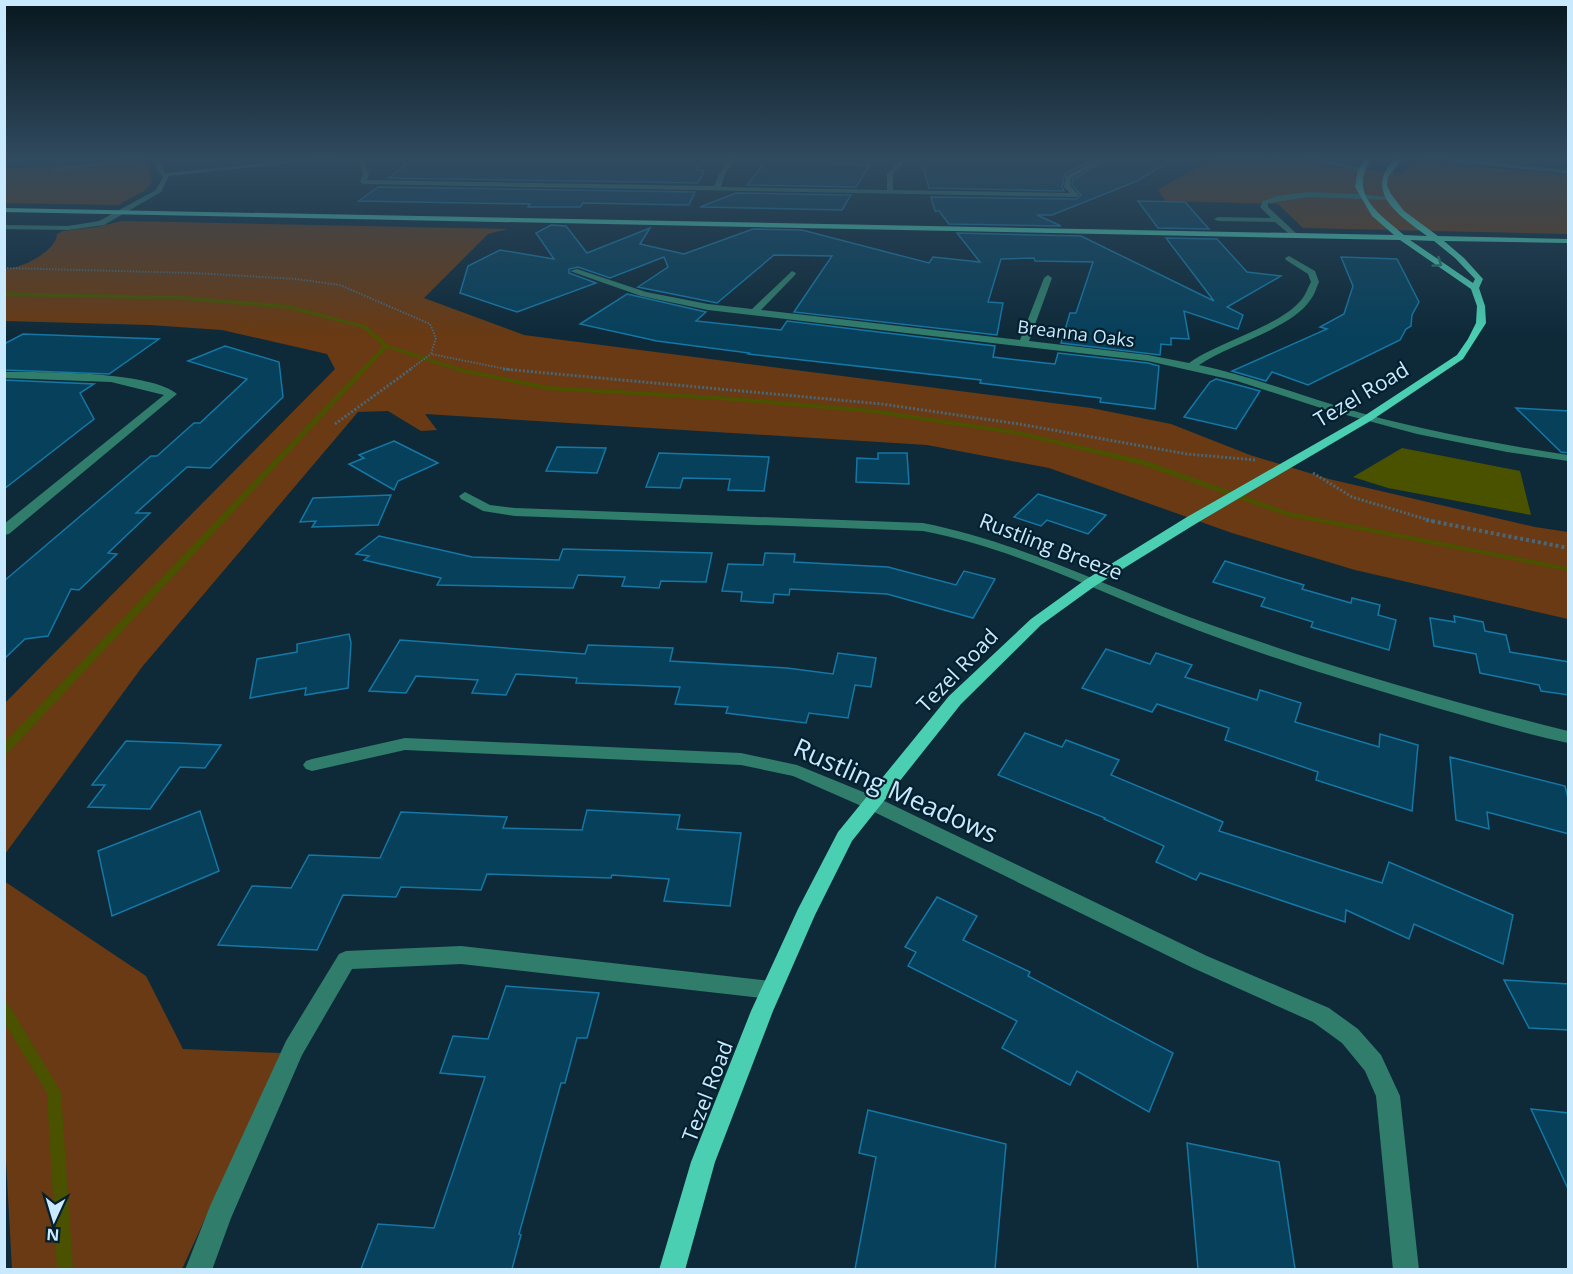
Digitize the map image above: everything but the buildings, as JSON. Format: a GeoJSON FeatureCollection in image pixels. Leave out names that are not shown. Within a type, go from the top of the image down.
{"type":"FeatureCollection","features":[{"type":"Feature","properties":{"kind":"main road"},"geometry":{"type":"LineString","coordinates":[[346,217],[1569,241]]}},
{"type":"Feature","properties":{"kind":"main road"},"geometry":{"type":"LineString","coordinates":[[1380,217],[1402,238],[1475,288]]}},
{"type":"Feature","properties":{"kind":"main road","name":"Tezel Road"},"geometry":{"type":"LineString","coordinates":[[672,1269],[703,1162],[771,990],[805,915],[845,837],[955,700],[1036,622],[1090,583],[1286,464],[1368,418],[1460,357],[1473,339],[1480,323],[1481,306],[1475,288],[1479,279],[1468,265],[1409,217]]}},
{"type":"Feature","properties":{"kind":"street"},"geometry":{"type":"LineString","coordinates":[[4,226],[87,227],[110,217]]}},
{"type":"Feature","properties":{"kind":"street"},"geometry":{"type":"LineString","coordinates":[[1274,217],[1294,236]]}},
{"type":"Feature","properties":{"kind":"street"},"geometry":{"type":"LineString","coordinates":[[1218,219],[1277,220]]}},
{"type":"Feature","properties":{"kind":"street"},"geometry":{"type":"LineString","coordinates":[[1191,366],[1204,355],[1282,319],[1306,300],[1315,282],[1312,273],[1289,258]]}},
{"type":"Feature","properties":{"kind":"street","name":"Breanna Oaks"},"geometry":{"type":"LineString","coordinates":[[574,272],[672,301],[754,313],[1148,358],[1191,366],[1257,383],[1368,418],[1453,440],[1569,458]]}},
{"type":"Feature","properties":{"kind":"street"},"geometry":{"type":"LineString","coordinates":[[754,313],[792,273]]}},
{"type":"Feature","properties":{"kind":"street"},"geometry":{"type":"LineString","coordinates":[[1023,344],[1048,278]]}},
{"type":"Feature","properties":{"kind":"street"},"geometry":{"type":"LineString","coordinates":[[4,375],[116,379],[148,384],[172,394],[4,531]]}},
{"type":"Feature","properties":{"kind":"street","name":"Rustling Breeze"},"geometry":{"type":"LineString","coordinates":[[465,495],[473,502],[487,507],[515,512],[922,527],[957,532],[990,542],[1214,631],[1300,661],[1493,718],[1569,737]]}},
{"type":"Feature","properties":{"kind":"street","name":"Rustling Meadows"},"geometry":{"type":"LineString","coordinates":[[312,765],[405,744],[741,759],[797,771],[872,803],[1200,962],[1320,1015],[1350,1036],[1372,1063],[1388,1096],[1406,1269]]}},
{"type":"Feature","properties":{"kind":"street"},"geometry":{"type":"LineString","coordinates":[[198,1269],[219,1215],[294,1048],[346,960],[461,955],[771,990]]}},
{"type":"Feature","properties":{"kind":"path"},"geometry":{"type":"LineString","coordinates":[[4,268],[194,273],[296,279],[340,285],[430,324],[436,338],[431,354],[335,424]]}},
{"type":"Feature","properties":{"kind":"path"},"geometry":{"type":"LineString","coordinates":[[431,354],[510,370],[882,404],[1019,424],[1187,454],[1286,464],[1323,477],[1349,496],[1398,513],[1569,548]]}},
{"type":"Feature","properties":{"kind":"shaded area"},"geometry":{"type":"Polygon","coordinates":[[[1292,217],[1568,217],[1568,234],[1303,228],[1292,217]]]}},
{"type":"Feature","properties":{"kind":"shaded area"},"geometry":{"type":"Polygon","coordinates":[[[122,221],[508,229],[488,234],[424,298],[524,335],[1091,408],[1171,424],[1250,455],[1329,479],[1535,527],[1568,532],[1568,619],[1355,570],[1232,533],[1049,468],[927,445],[425,414],[437,430],[421,431],[388,411],[358,412],[142,667],[5,854],[5,703],[335,369],[327,354],[222,330],[150,325],[5,321],[5,269],[28,263],[44,253],[51,247],[57,234],[63,231],[122,221]]]}},
{"type":"Feature","properties":{"kind":"shaded area"},"geometry":{"type":"Polygon","coordinates":[[[1402,448],[1520,471],[1531,515],[1388,488],[1353,477],[1402,448]]]}},
{"type":"Feature","properties":{"kind":"shaded area"},"geometry":{"type":"Polygon","coordinates":[[[4,881],[146,976],[183,1049],[281,1053],[182,1269],[12,1269],[4,1124],[4,881]]]}},
{"type":"Feature","properties":{"kind":"waterway"},"geometry":{"type":"LineString","coordinates":[[4,294],[183,298],[289,307],[365,327],[386,346]]}},
{"type":"Feature","properties":{"kind":"waterway"},"geometry":{"type":"LineString","coordinates":[[4,750],[386,346]]}},
{"type":"Feature","properties":{"kind":"waterway"},"geometry":{"type":"LineString","coordinates":[[386,346],[463,371],[548,388],[720,398],[872,411],[1018,433],[1144,463],[1287,514],[1568,569]]}},
{"type":"Feature","properties":{"kind":"waterway"},"geometry":{"type":"LineString","coordinates":[[4,1009],[54,1092],[65,1270]]}}]}
